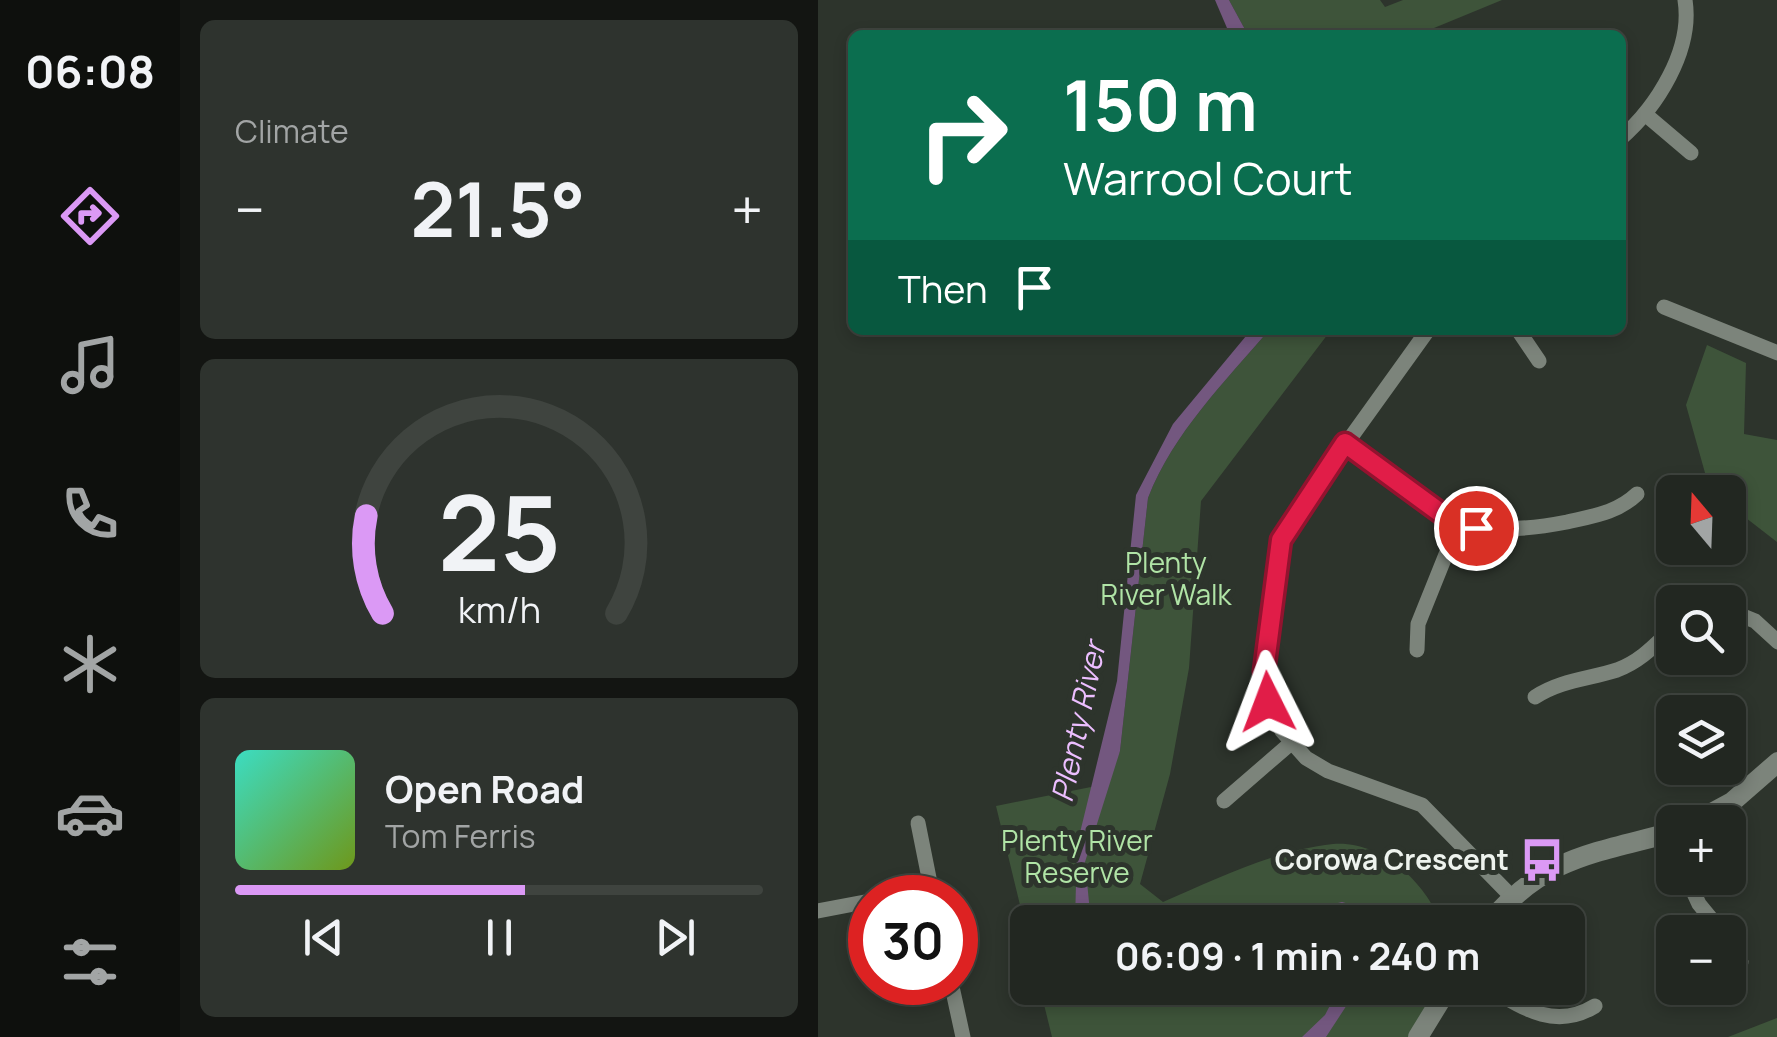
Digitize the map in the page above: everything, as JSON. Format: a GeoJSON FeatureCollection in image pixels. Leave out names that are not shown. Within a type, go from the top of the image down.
{"type":"FeatureCollection","features":[{"type":"Feature","properties":{"kind":"street"},"geometry":{"type":"LineString","coordinates":[[1626,132],[1644,114],[1676,58],[1686,22],[1685,0]]}},
{"type":"Feature","properties":{"kind":"street"},"geometry":{"type":"LineString","coordinates":[[1644,114],[1692,153]]}},
{"type":"Feature","properties":{"kind":"street"},"geometry":{"type":"LineString","coordinates":[[1664,307],[1778,354]]}},
{"type":"Feature","properties":{"kind":"street"},"geometry":{"type":"LineString","coordinates":[[1424,335],[1291,518],[1277,554],[1264,683],[1272,712],[1291,744],[1328,772],[1422,805],[1512,897]]}},
{"type":"Feature","properties":{"kind":"street"},"geometry":{"type":"LineString","coordinates":[[1521,335],[1539,361]]}},
{"type":"Feature","properties":{"kind":"street"},"geometry":{"type":"LineString","coordinates":[[1345,443],[1459,522],[1492,531],[1535,528],[1610,512],[1637,494]]}},
{"type":"Feature","properties":{"kind":"street"},"geometry":{"type":"LineString","coordinates":[[1417,650],[1418,624],[1459,522]]}},
{"type":"Feature","properties":{"kind":"street"},"geometry":{"type":"LineString","coordinates":[[1746,617],[1778,642]]}},
{"type":"Feature","properties":{"kind":"street"},"geometry":{"type":"LineString","coordinates":[[1536,697],[1554,685],[1628,665],[1656,646]]}},
{"type":"Feature","properties":{"kind":"street"},"geometry":{"type":"LineString","coordinates":[[1224,801],[1291,744]]}},
{"type":"Feature","properties":{"kind":"street"},"geometry":{"type":"LineString","coordinates":[[1727,805],[1778,762]]}},
{"type":"Feature","properties":{"kind":"street"},"geometry":{"type":"LineString","coordinates":[[918,823],[928,875]]}},
{"type":"Feature","properties":{"kind":"street"},"geometry":{"type":"LineString","coordinates":[[1505,905],[1579,855],[1656,837]]}},
{"type":"Feature","properties":{"kind":"street"},"geometry":{"type":"LineString","coordinates":[[818,911],[848,905]]}},
{"type":"Feature","properties":{"kind":"street"},"geometry":{"type":"LineString","coordinates":[[956,1005],[963,1037]]}},
{"type":"Feature","properties":{"kind":"street"},"geometry":{"type":"LineString","coordinates":[[1418,1037],[1438,1005]]}},
{"type":"Feature","properties":{"kind":"street"},"geometry":{"type":"LineString","coordinates":[[1518,1005],[1549,1017],[1570,1016],[1595,1006]]}},
{"type":"Feature","properties":{"kind":"green space"},"geometry":{"type":"Polygon","coordinates":[[[1229,0],[1380,0],[1385,7],[1403,0],[1502,0],[1429,30],[1245,30],[1229,0]]]}},
{"type":"Feature","properties":{"kind":"green space"},"geometry":{"type":"Polygon","coordinates":[[[1265,335],[1327,335],[1201,501],[1189,668],[1170,774],[1140,884],[1163,902],[1268,859],[1311,847],[1351,845],[1384,856],[1399,866],[1432,905],[1020,905],[996,806],[1101,785],[1120,751],[1148,498],[1186,430],[1265,335]]]}},
{"type":"Feature","properties":{"kind":"green space"},"geometry":{"type":"Polygon","coordinates":[[[1707,345],[1746,363],[1744,434],[1777,440],[1777,542],[1746,518],[1746,475],[1706,475],[1686,405],[1707,345]]]}},
{"type":"Feature","properties":{"kind":"green space"},"geometry":{"type":"Polygon","coordinates":[[[1044,1005],[1428,1005],[1408,1037],[1052,1037],[1044,1005]]]}},
{"type":"Feature","properties":{"kind":"green space"},"geometry":{"type":"Polygon","coordinates":[[[1777,1018],[1777,1037],[1728,1037],[1777,1018]]]}},
{"type":"Feature","properties":{"kind":"shaded area"},"geometry":{"type":"Polygon","coordinates":[[[1215,0],[1229,0],[1245,30],[1228,30],[1215,0]]]}},
{"type":"Feature","properties":{"kind":"shaded area"},"geometry":{"type":"Polygon","coordinates":[[[1247,335],[1265,335],[1186,430],[1148,498],[1120,751],[1085,862],[1089,905],[1075,905],[1077,845],[1117,681],[1136,495],[1173,424],[1247,335]]]}},
{"type":"Feature","properties":{"kind":"shaded area"},"geometry":{"type":"Polygon","coordinates":[[[1330,1005],[1347,1005],[1326,1037],[1302,1037],[1330,1005]]]}},
{"type":"Feature","properties":{"kind":"place","name":"Corowa Crescent"},"geometry":{"type":"Point","coordinates":[1542,860]}},
{"type":"Feature","properties":{"kind":"route"},"geometry":{"type":"LineString","coordinates":[[1268,702],[1264,671],[1281,540],[1302,502],[1345,443],[1442,514],[1476,528]]}},
{"type":"Feature","properties":{"kind":"park label","name":"Plenty River Walk"},"geometry":{"type":"Point","coordinates":[1166,579]}},
{"type":"Feature","properties":{"kind":"park label","name":"Plenty River Reserve"},"geometry":{"type":"Point","coordinates":[1077,857]}},
{"type":"Feature","properties":{"kind":"water label","name":"Plenty River"},"geometry":{"type":"Point","coordinates":[1079,722]}}]}
